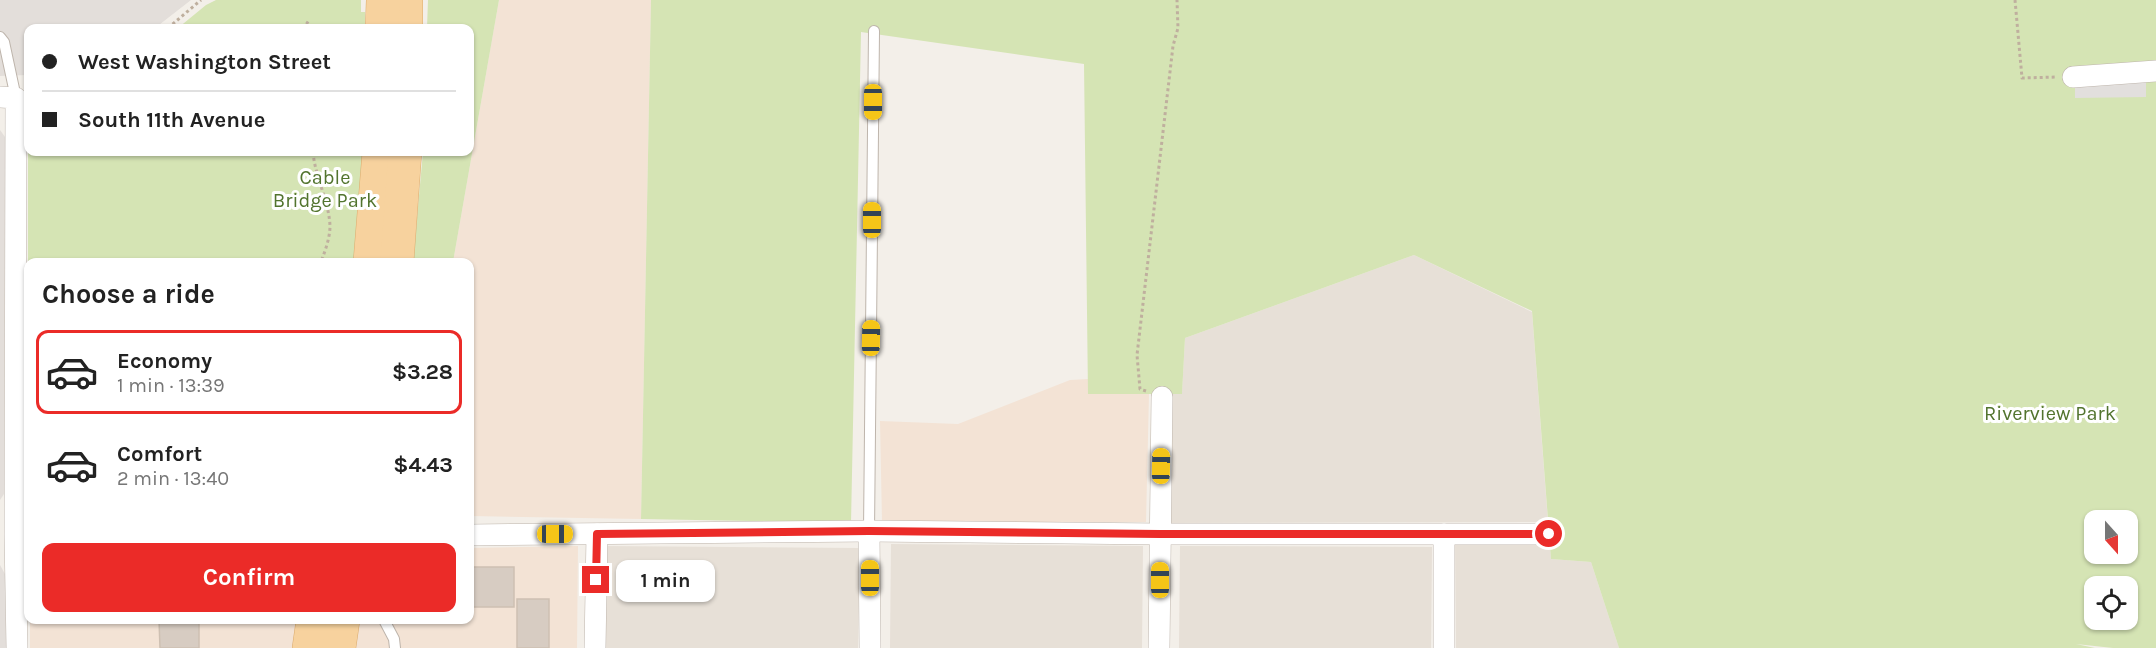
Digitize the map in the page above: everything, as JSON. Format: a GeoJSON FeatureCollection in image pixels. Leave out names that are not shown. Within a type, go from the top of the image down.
{"type":"FeatureCollection","features":[{"type":"Feature","properties":{"kind":"main road"},"geometry":{"type":"LineString","coordinates":[[382,24],[383,0]]}},
{"type":"Feature","properties":{"kind":"main road"},"geometry":{"type":"LineString","coordinates":[[406,0],[406,24]]}},
{"type":"Feature","properties":{"kind":"main road"},"geometry":{"type":"LineString","coordinates":[[370,258],[379,156]]}},
{"type":"Feature","properties":{"kind":"main road"},"geometry":{"type":"LineString","coordinates":[[397,258],[405,156]]}},
{"type":"Feature","properties":{"kind":"main road"},"geometry":{"type":"LineString","coordinates":[[309,648],[312,624]]}},
{"type":"Feature","properties":{"kind":"main road"},"geometry":{"type":"LineString","coordinates":[[339,648],[342,624]]}},
{"type":"Feature","properties":{"kind":"street"},"geometry":{"type":"LineString","coordinates":[[2073,77],[2156,71]]}},
{"type":"Feature","properties":{"kind":"street"},"geometry":{"type":"LineString","coordinates":[[8,98],[17,648]]}},
{"type":"Feature","properties":{"kind":"street"},"geometry":{"type":"LineString","coordinates":[[1159,648],[1162,397]]}},
{"type":"Feature","properties":{"kind":"street"},"geometry":{"type":"LineString","coordinates":[[869,531],[870,648]]}},
{"type":"Feature","properties":{"kind":"street"},"geometry":{"type":"LineString","coordinates":[[474,535],[869,531],[1549,534]]}},
{"type":"Feature","properties":{"kind":"street"},"geometry":{"type":"LineString","coordinates":[[595,648],[597,534]]}},
{"type":"Feature","properties":{"kind":"street"},"geometry":{"type":"LineString","coordinates":[[1444,534],[1444,648]]}},
{"type":"Feature","properties":{"kind":"lane"},"geometry":{"type":"LineString","coordinates":[[869,531],[874,31]]}},
{"type":"Feature","properties":{"kind":"lane"},"geometry":{"type":"LineString","coordinates":[[0,37],[4,42],[8,98]]}},
{"type":"Feature","properties":{"kind":"lane"},"geometry":{"type":"LineString","coordinates":[[386,624],[394,639],[395,648]]}},
{"type":"Feature","properties":{"kind":"path"},"geometry":{"type":"LineString","coordinates":[[173,24],[201,0]]}},
{"type":"Feature","properties":{"kind":"path"},"geometry":{"type":"LineString","coordinates":[[1162,397],[1140,389],[1137,355],[1173,46],[1178,28],[1177,0]]}},
{"type":"Feature","properties":{"kind":"path"},"geometry":{"type":"LineString","coordinates":[[2015,0],[2022,78],[2073,77]]}},
{"type":"Feature","properties":{"kind":"path"},"geometry":{"type":"LineString","coordinates":[[314,156],[329,218],[328,237],[322,258]]}},
{"type":"Feature","properties":{"kind":"shaded area"},"geometry":{"type":"Polygon","coordinates":[[[0,0],[191,0],[160,24],[24,24],[24,75],[0,76],[0,0]]]}},
{"type":"Feature","properties":{"kind":"shaded area"},"geometry":{"type":"Polygon","coordinates":[[[499,0],[651,0],[641,519],[474,516],[474,258],[454,258],[472,156],[474,156],[474,142],[499,0]]]}},
{"type":"Feature","properties":{"kind":"shaded area"},"geometry":{"type":"Polygon","coordinates":[[[2146,82],[2146,97],[2075,98],[2075,83],[2146,82]]]}},
{"type":"Feature","properties":{"kind":"shaded area"},"geometry":{"type":"Polygon","coordinates":[[[0,130],[5,137],[4,494],[0,500],[0,130]]]}},
{"type":"Feature","properties":{"kind":"shaded area"},"geometry":{"type":"Polygon","coordinates":[[[1414,255],[1532,312],[1548,522],[1171,523],[1172,394],[1182,393],[1185,338],[1414,255]]]}},
{"type":"Feature","properties":{"kind":"shaded area"},"geometry":{"type":"Polygon","coordinates":[[[1088,379],[1088,394],[1149,394],[1146,522],[882,522],[880,421],[958,424],[1070,380],[1088,379]]]}},
{"type":"Feature","properties":{"kind":"shaded area"},"geometry":{"type":"Polygon","coordinates":[[[891,544],[1143,546],[1142,648],[890,648],[891,544]]]}},
{"type":"Feature","properties":{"kind":"shaded area"},"geometry":{"type":"Polygon","coordinates":[[[1550,544],[1551,559],[1591,562],[1619,648],[1456,648],[1455,545],[1550,544]]]}},
{"type":"Feature","properties":{"kind":"shaded area"},"geometry":{"type":"Polygon","coordinates":[[[578,546],[577,648],[349,648],[353,624],[474,624],[474,548],[578,546]]]}},
{"type":"Feature","properties":{"kind":"shaded area"},"geometry":{"type":"Polygon","coordinates":[[[606,546],[859,548],[858,648],[605,648],[606,546]]]}},
{"type":"Feature","properties":{"kind":"shaded area"},"geometry":{"type":"Polygon","coordinates":[[[1180,546],[1432,547],[1431,648],[1179,648],[1180,546]]]}},
{"type":"Feature","properties":{"kind":"shaded area"},"geometry":{"type":"Polygon","coordinates":[[[0,565],[5,574],[6,648],[0,648],[0,565]]]}},
{"type":"Feature","properties":{"kind":"shaded area"},"geometry":{"type":"Polygon","coordinates":[[[30,624],[300,624],[297,648],[30,648],[30,624]]]}},
{"type":"Feature","properties":{"kind":"green space"},"geometry":{"type":"Polygon","coordinates":[[[216,0],[361,0],[361,12],[365,12],[365,24],[183,24],[206,5],[216,0]]]}},
{"type":"Feature","properties":{"kind":"green space"},"geometry":{"type":"Polygon","coordinates":[[[428,0],[499,0],[474,142],[474,24],[427,24],[428,0]]]}},
{"type":"Feature","properties":{"kind":"green space","name":"Riverview Park"},"geometry":{"type":"Polygon","coordinates":[[[651,0],[2156,0],[2156,648],[2113,648],[2076,644],[2095,648],[1619,648],[1591,562],[1551,559],[1532,311],[1414,255],[1185,338],[1182,394],[1088,394],[1084,64],[861,32],[851,523],[641,519],[651,0]]]}},
{"type":"Feature","properties":{"kind":"green space","name":"Cable Bridge Park"},"geometry":{"type":"Polygon","coordinates":[[[28,156],[364,156],[354,258],[28,258],[28,156]]]}},
{"type":"Feature","properties":{"kind":"green space"},"geometry":{"type":"Polygon","coordinates":[[[423,156],[472,156],[454,258],[413,258],[423,156]]]}},
{"type":"Feature","properties":{"kind":"building"},"geometry":{"type":"Polygon","coordinates":[[[474,567],[514,567],[514,607],[474,607],[474,567]]]}},
{"type":"Feature","properties":{"kind":"building"},"geometry":{"type":"Polygon","coordinates":[[[517,599],[549,599],[549,648],[517,648],[517,599]]]}},
{"type":"Feature","properties":{"kind":"building"},"geometry":{"type":"Polygon","coordinates":[[[159,624],[199,624],[199,648],[160,648],[159,624]]]}},
{"type":"Feature","properties":{"kind":"route"},"geometry":{"type":"LineString","coordinates":[[596,580],[597,534],[869,531],[1549,534]]}}]}
